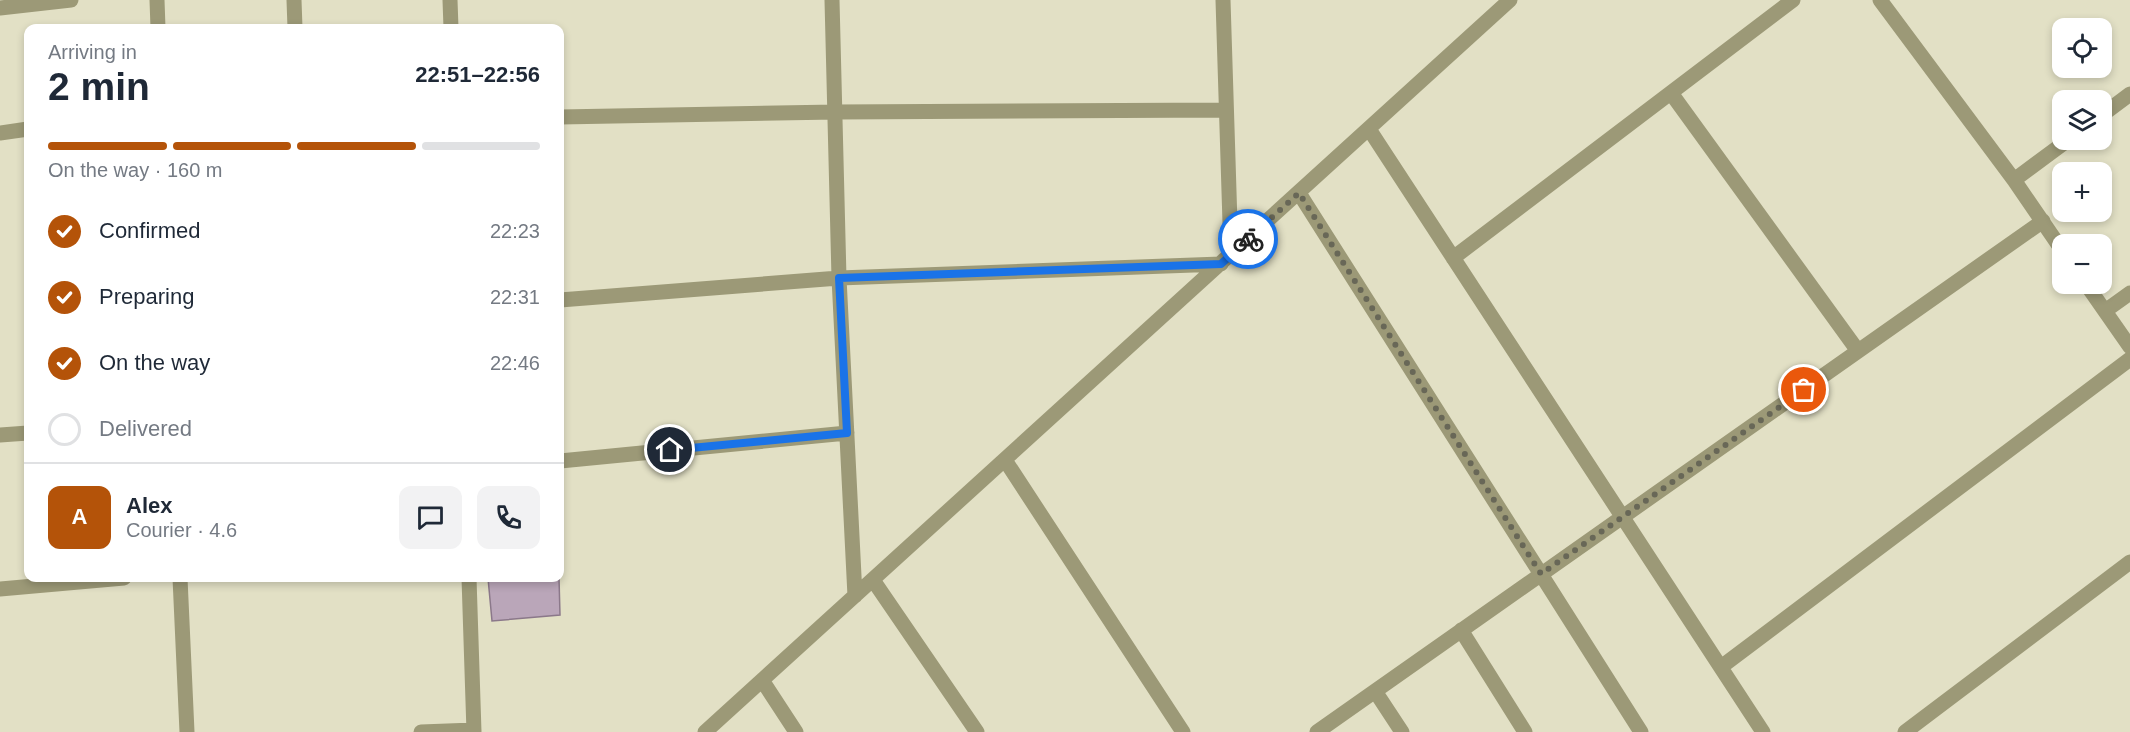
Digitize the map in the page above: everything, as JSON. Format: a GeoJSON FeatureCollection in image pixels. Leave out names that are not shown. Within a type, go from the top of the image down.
{"type":"FeatureCollection","features":[{"type":"Feature","properties":{"kind":"street"},"geometry":{"type":"LineString","coordinates":[[0,8],[71,0]]}},
{"type":"Feature","properties":{"kind":"street"},"geometry":{"type":"LineString","coordinates":[[157,0],[158,24]]}},
{"type":"Feature","properties":{"kind":"street"},"geometry":{"type":"LineString","coordinates":[[294,0],[295,24]]}},
{"type":"Feature","properties":{"kind":"street"},"geometry":{"type":"LineString","coordinates":[[450,0],[451,24]]}},
{"type":"Feature","properties":{"kind":"street"},"geometry":{"type":"LineString","coordinates":[[832,0],[839,278],[855,596]]}},
{"type":"Feature","properties":{"kind":"street"},"geometry":{"type":"LineString","coordinates":[[1223,0],[1226,259]]}},
{"type":"Feature","properties":{"kind":"street"},"geometry":{"type":"LineString","coordinates":[[705,732],[1510,0]]}},
{"type":"Feature","properties":{"kind":"street"},"geometry":{"type":"LineString","coordinates":[[1453,258],[1793,0]]}},
{"type":"Feature","properties":{"kind":"street"},"geometry":{"type":"LineString","coordinates":[[1880,0],[2052,235]]}},
{"type":"Feature","properties":{"kind":"street"},"geometry":{"type":"LineString","coordinates":[[1671,93],[1858,351]]}},
{"type":"Feature","properties":{"kind":"street"},"geometry":{"type":"LineString","coordinates":[[2112,108],[2130,94]]}},
{"type":"Feature","properties":{"kind":"street"},"geometry":{"type":"LineString","coordinates":[[564,117],[836,112],[1226,110]]}},
{"type":"Feature","properties":{"kind":"street"},"geometry":{"type":"LineString","coordinates":[[1368,129],[1763,732]]}},
{"type":"Feature","properties":{"kind":"street"},"geometry":{"type":"LineString","coordinates":[[0,133],[24,130]]}},
{"type":"Feature","properties":{"kind":"street"},"geometry":{"type":"LineString","coordinates":[[2014,180],[2054,150]]}},
{"type":"Feature","properties":{"kind":"street"},"geometry":{"type":"LineString","coordinates":[[1299,193],[1641,732]]}},
{"type":"Feature","properties":{"kind":"street"},"geometry":{"type":"LineString","coordinates":[[1317,732],[2043,221]]}},
{"type":"Feature","properties":{"kind":"street"},"geometry":{"type":"LineString","coordinates":[[564,300],[839,278],[1226,259]]}},
{"type":"Feature","properties":{"kind":"street"},"geometry":{"type":"LineString","coordinates":[[2105,311],[2130,293]]}},
{"type":"Feature","properties":{"kind":"street"},"geometry":{"type":"LineString","coordinates":[[2093,294],[2130,347]]}},
{"type":"Feature","properties":{"kind":"street"},"geometry":{"type":"LineString","coordinates":[[1721,667],[2130,358]]}},
{"type":"Feature","properties":{"kind":"street"},"geometry":{"type":"LineString","coordinates":[[0,435],[24,433]]}},
{"type":"Feature","properties":{"kind":"street"},"geometry":{"type":"LineString","coordinates":[[564,461],[847,433]]}},
{"type":"Feature","properties":{"kind":"street"},"geometry":{"type":"LineString","coordinates":[[1005,460],[1183,732]]}},
{"type":"Feature","properties":{"kind":"street"},"geometry":{"type":"LineString","coordinates":[[1905,732],[2130,562]]}},
{"type":"Feature","properties":{"kind":"street"},"geometry":{"type":"LineString","coordinates":[[873,580],[977,732]]}},
{"type":"Feature","properties":{"kind":"street"},"geometry":{"type":"LineString","coordinates":[[0,590],[83,582]]}},
{"type":"Feature","properties":{"kind":"street"},"geometry":{"type":"LineString","coordinates":[[180,582],[187,732]]}},
{"type":"Feature","properties":{"kind":"street"},"geometry":{"type":"LineString","coordinates":[[421,732],[474,731],[469,582]]}},
{"type":"Feature","properties":{"kind":"street"},"geometry":{"type":"LineString","coordinates":[[1461,630],[1525,732]]}},
{"type":"Feature","properties":{"kind":"street"},"geometry":{"type":"LineString","coordinates":[[762,680],[796,732]]}},
{"type":"Feature","properties":{"kind":"street"},"geometry":{"type":"LineString","coordinates":[[1375,691],[1402,732]]}},
{"type":"Feature","properties":{"kind":"building"},"geometry":{"type":"Polygon","coordinates":[[[488,582],[559,582],[560,615],[492,621],[488,582]]]}},
{"type":"Feature","properties":{"kind":"way so far"},"geometry":{"type":"LineString","coordinates":[[1248,239],[1299,193],[1541,574],[1804,390]]}},
{"type":"Feature","properties":{"kind":"route"},"geometry":{"type":"LineString","coordinates":[[670,450],[847,433],[839,278],[1221,264],[1248,239]]}}]}
